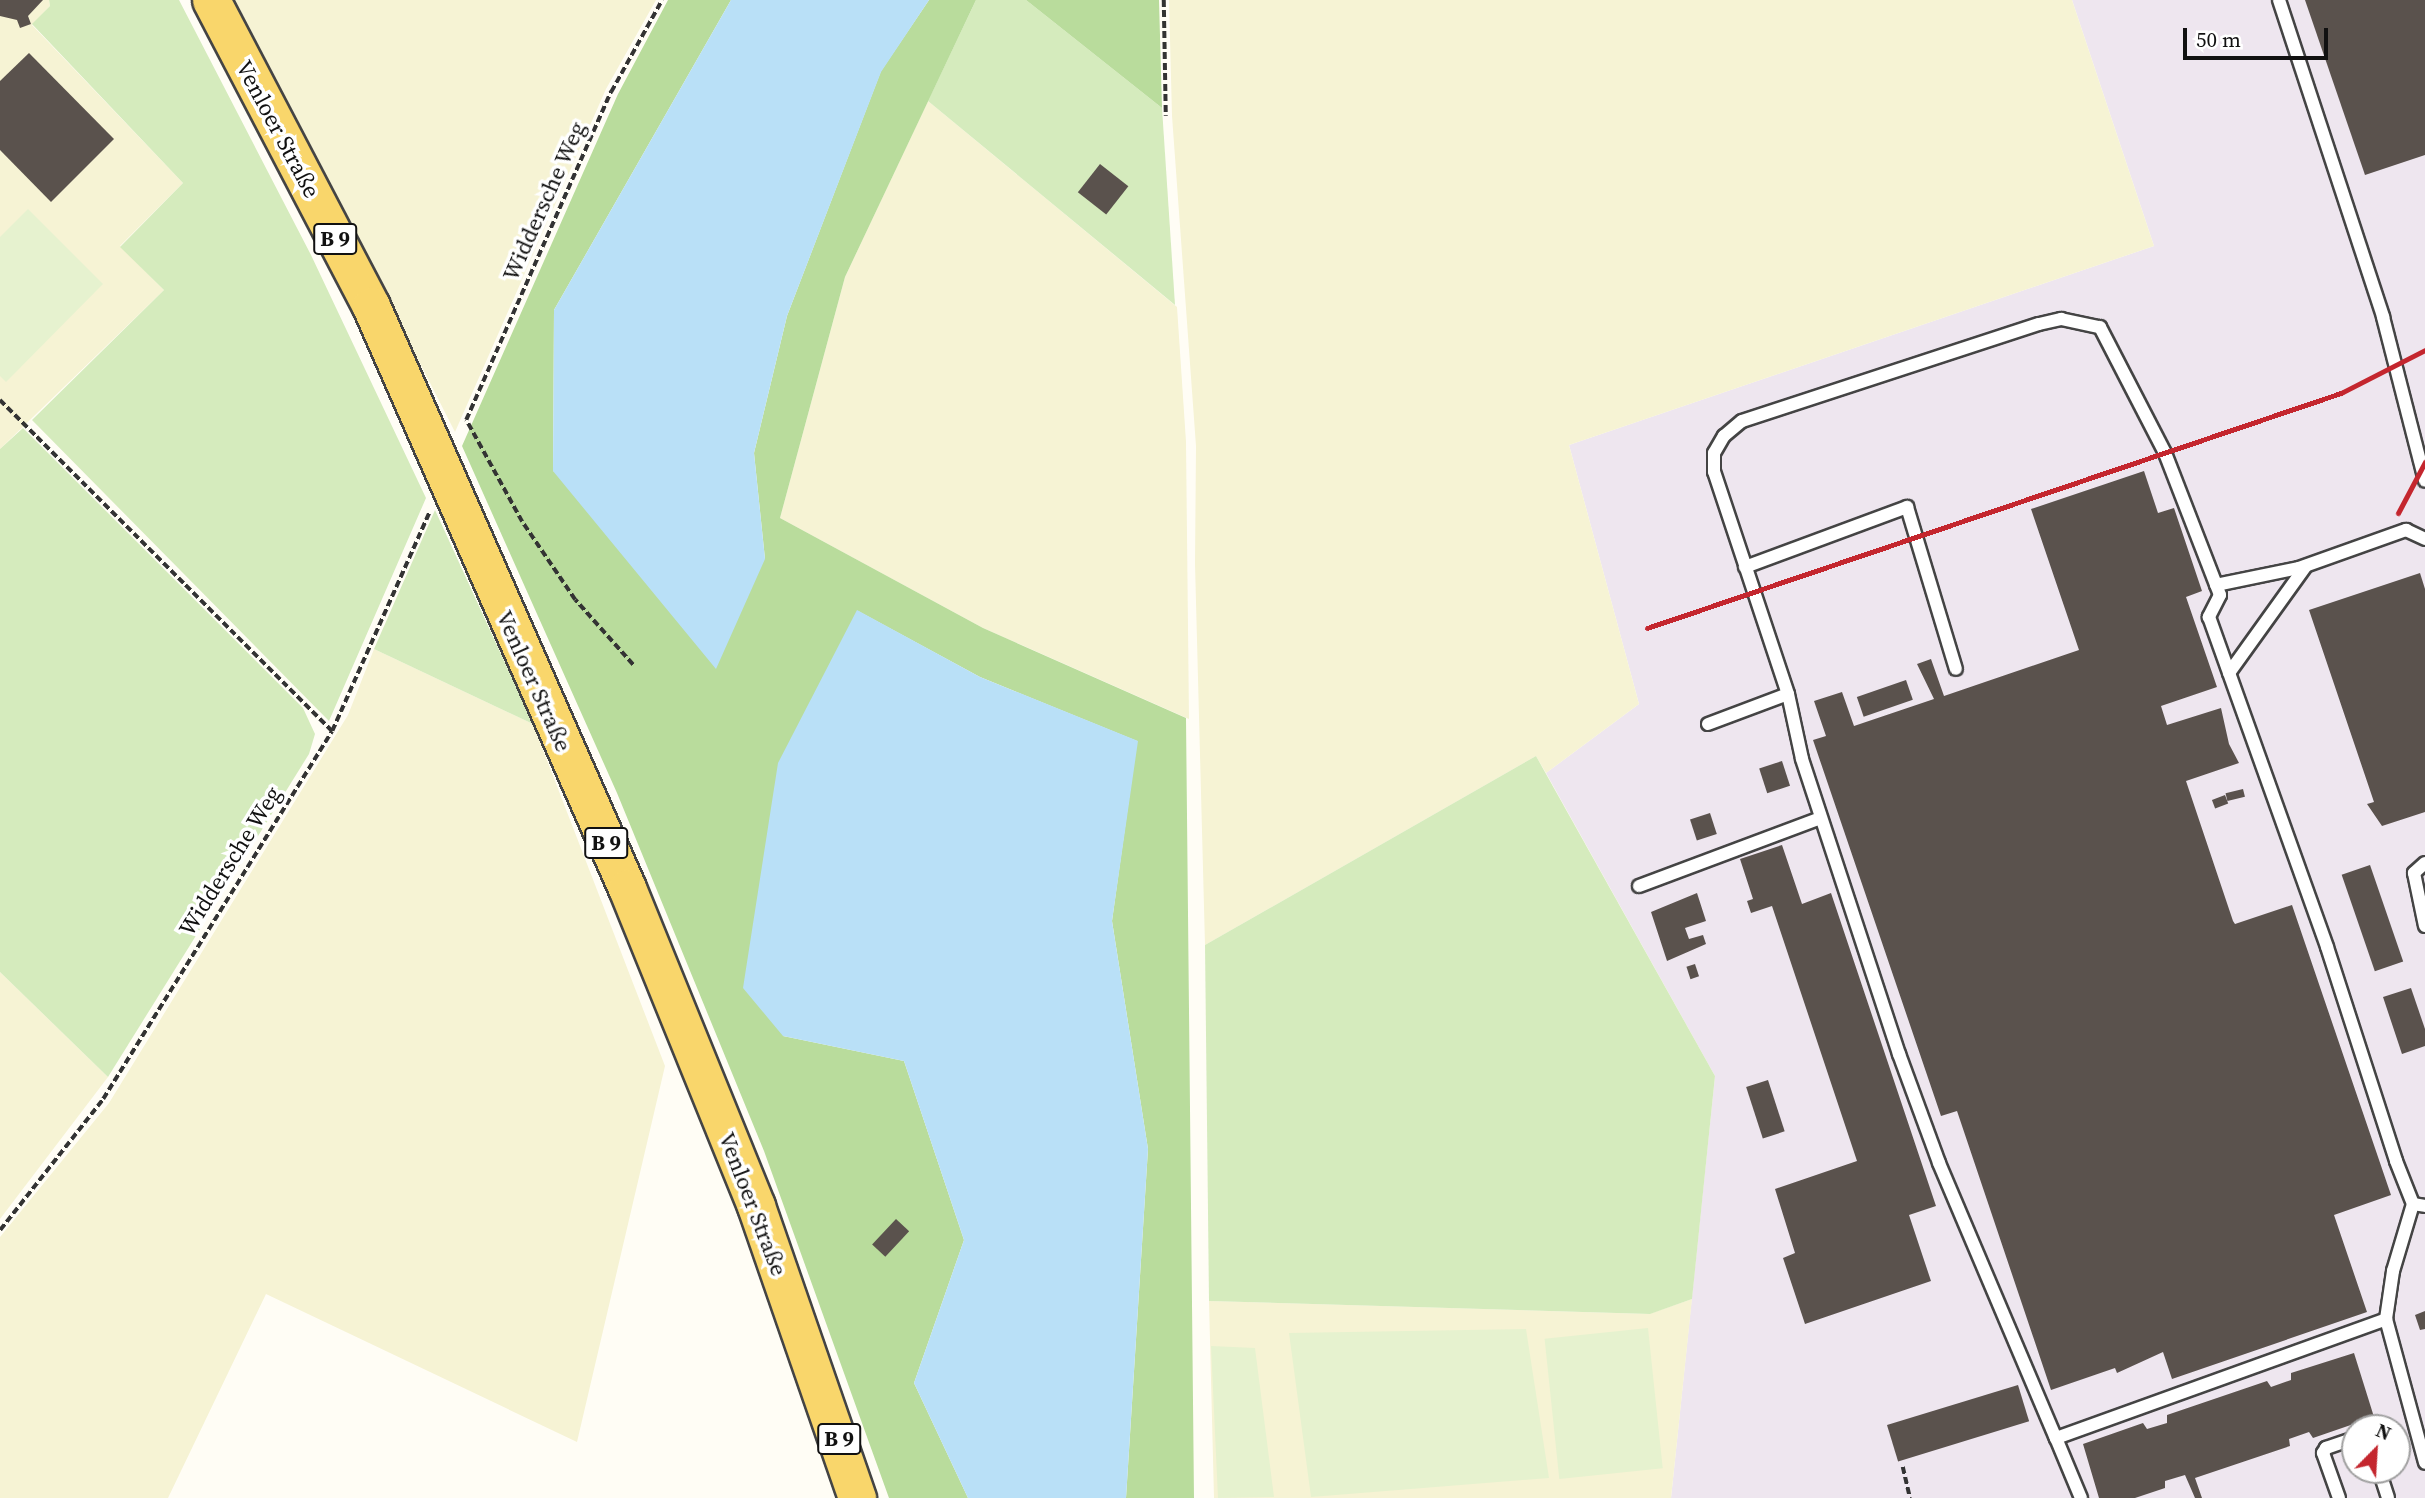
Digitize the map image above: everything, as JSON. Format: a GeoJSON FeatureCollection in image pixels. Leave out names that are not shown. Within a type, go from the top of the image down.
{"type":"FeatureCollection","features":[{"type":"Feature","properties":{"kind":"main road","name":"Venloer Straße"},"geometry":{"type":"LineString","coordinates":[[211,0],[371,306],[447,485],[627,888],[756,1206],[814,1382],[841,1443],[857,1498]]}},
{"type":"Feature","properties":{"kind":"main road","name":"Venloer Straße"},"geometry":{"type":"LineString","coordinates":[[814,1382],[832,1498]]}},
{"type":"Feature","properties":{"kind":"lane"},"geometry":{"type":"LineString","coordinates":[[2279,0],[2383,317],[2425,481]]}},
{"type":"Feature","properties":{"kind":"lane"},"geometry":{"type":"LineString","coordinates":[[2081,1498],[1934,1151],[1821,818],[1788,694],[1714,472],[1714,453],[1724,436],[1742,421],[2061,319],[2100,327],[2165,453],[2220,595],[2209,617],[2419,1205],[2393,1271],[2386,1319],[2425,1463]]}},
{"type":"Feature","properties":{"kind":"lane"},"geometry":{"type":"LineString","coordinates":[[1745,567],[1907,507],[1956,669]]}},
{"type":"Feature","properties":{"kind":"lane"},"geometry":{"type":"LineString","coordinates":[[2216,585],[2306,566],[2406,530],[2425,539]]}},
{"type":"Feature","properties":{"kind":"lane"},"geometry":{"type":"LineString","coordinates":[[2229,673],[2306,566]]}},
{"type":"Feature","properties":{"kind":"lane"},"geometry":{"type":"LineString","coordinates":[[1707,724],[1788,694]]}},
{"type":"Feature","properties":{"kind":"lane"},"geometry":{"type":"LineString","coordinates":[[1639,886],[1821,818]]}},
{"type":"Feature","properties":{"kind":"lane"},"geometry":{"type":"LineString","coordinates":[[2425,863],[2414,873],[2425,926]]}},
{"type":"Feature","properties":{"kind":"lane"},"geometry":{"type":"LineString","coordinates":[[2056,1438],[2386,1319]]}},
{"type":"Feature","properties":{"kind":"lane"},"geometry":{"type":"LineString","coordinates":[[2339,1498],[2323,1453],[2326,1448],[2341,1443]]}},
{"type":"Feature","properties":{"kind":"path","name":"Widdersche Weg"},"geometry":{"type":"LineString","coordinates":[[633,665],[568,589],[522,522],[466,420],[611,92],[662,0]]}},
{"type":"Feature","properties":{"kind":"path"},"geometry":{"type":"LineString","coordinates":[[1164,0],[1166,116]]}},
{"type":"Feature","properties":{"kind":"path"},"geometry":{"type":"LineString","coordinates":[[0,400],[332,731]]}},
{"type":"Feature","properties":{"kind":"path","name":"Widdersche Weg"},"geometry":{"type":"LineString","coordinates":[[0,1230],[103,1099],[332,731],[428,514],[447,485]]}},
{"type":"Feature","properties":{"kind":"path"},"geometry":{"type":"LineString","coordinates":[[1903,1467],[1910,1498]]}},
{"type":"Feature","properties":{"kind":"shaded area"},"geometry":{"type":"Polygon","coordinates":[[[0,0],[49,0],[50,6],[32,25],[183,183],[120,246],[164,290],[0,449],[0,0]]]}},
{"type":"Feature","properties":{"kind":"shaded area"},"geometry":{"type":"Polygon","coordinates":[[[235,0],[656,0],[606,89],[455,432],[235,0]]]}},
{"type":"Feature","properties":{"kind":"shaded area"},"geometry":{"type":"Polygon","coordinates":[[[1169,0],[2072,0],[2154,246],[1569,445],[1639,704],[1546,773],[1536,756],[1205,945],[1195,564],[1196,446],[1172,116],[1169,0]]]}},
{"type":"Feature","properties":{"kind":"shaded area"},"geometry":{"type":"Polygon","coordinates":[[[2072,0],[2425,0],[2425,1498],[1671,1498],[1715,1076],[1546,773],[1639,704],[1569,445],[2154,246],[2072,0]]]}},
{"type":"Feature","properties":{"kind":"shaded area"},"geometry":{"type":"Polygon","coordinates":[[[928,101],[1177,307],[1186,442],[1189,719],[983,628],[780,518],[845,277],[928,101]]]}},
{"type":"Feature","properties":{"kind":"shaded area"},"geometry":{"type":"Polygon","coordinates":[[[374,649],[533,724],[665,1066],[577,1442],[266,1294],[168,1498],[0,1498],[0,1237],[109,1103],[348,715],[374,649]]]}},
{"type":"Feature","properties":{"kind":"shaded area"},"geometry":{"type":"Polygon","coordinates":[[[0,972],[108,1077],[0,1219],[0,972]]]}},
{"type":"Feature","properties":{"kind":"shaded area"},"geometry":{"type":"Polygon","coordinates":[[[1692,1299],[1671,1498],[1214,1498],[1209,1301],[1649,1314],[1692,1299]]]}},
{"type":"Feature","properties":{"kind":"green space"},"geometry":{"type":"Polygon","coordinates":[[[49,0],[179,0],[311,255],[426,498],[329,721],[32,420],[164,290],[120,247],[183,183],[32,24],[50,6],[49,0]]]}},
{"type":"Feature","properties":{"kind":"green space"},"geometry":{"type":"Polygon","coordinates":[[[668,0],[731,0],[554,310],[553,471],[765,559],[754,453],[787,316],[881,71],[929,0],[976,0],[845,277],[780,518],[983,628],[1186,718],[1194,1498],[1126,1498],[1148,1149],[1112,921],[1137,741],[980,677],[858,611],[783,1036],[904,1061],[964,1240],[914,1383],[968,1498],[889,1498],[764,1151],[617,793],[462,446],[618,94],[668,0]]]}},
{"type":"Feature","properties":{"kind":"green space"},"geometry":{"type":"Polygon","coordinates":[[[976,0],[1026,0],[1162,108],[1175,305],[928,101],[976,0]]]}},
{"type":"Feature","properties":{"kind":"green space"},"geometry":{"type":"Polygon","coordinates":[[[1026,0],[1159,0],[1162,108],[1026,0]]]}},
{"type":"Feature","properties":{"kind":"green space"},"geometry":{"type":"Polygon","coordinates":[[[28,209],[103,284],[6,382],[0,376],[0,237],[28,209]]]}},
{"type":"Feature","properties":{"kind":"green space"},"geometry":{"type":"Polygon","coordinates":[[[23,428],[303,708],[315,734],[309,754],[108,1077],[0,972],[0,449],[23,428]]]}},
{"type":"Feature","properties":{"kind":"green space"},"geometry":{"type":"Polygon","coordinates":[[[435,510],[533,724],[374,649],[435,510]]]}},
{"type":"Feature","properties":{"kind":"green space"},"geometry":{"type":"Polygon","coordinates":[[[1536,756],[1715,1076],[1692,1299],[1650,1314],[1209,1301],[1205,945],[1536,756]]]}},
{"type":"Feature","properties":{"kind":"green space"},"geometry":{"type":"Polygon","coordinates":[[[1648,1328],[1663,1468],[1559,1479],[1545,1339],[1648,1328]]]}},
{"type":"Feature","properties":{"kind":"green space"},"geometry":{"type":"Polygon","coordinates":[[[1526,1329],[1549,1478],[1311,1497],[1289,1333],[1526,1329]]]}},
{"type":"Feature","properties":{"kind":"green space"},"geometry":{"type":"Polygon","coordinates":[[[1211,1346],[1255,1348],[1274,1497],[1218,1498],[1211,1346]]]}},
{"type":"Feature","properties":{"kind":"water"},"geometry":{"type":"Polygon","coordinates":[[[731,0],[929,0],[881,72],[787,316],[754,453],[765,559],[716,669],[553,471],[554,310],[731,0]]]}},
{"type":"Feature","properties":{"kind":"water"},"geometry":{"type":"Polygon","coordinates":[[[857,610],[980,677],[1138,741],[1112,921],[1148,1149],[1126,1498],[968,1498],[914,1383],[964,1240],[904,1061],[783,1036],[743,988],[778,763],[857,610]]]}},
{"type":"Feature","properties":{"kind":"building"},"geometry":{"type":"Polygon","coordinates":[[[0,0],[43,0],[28,16],[31,24],[20,28],[17,20],[0,16],[0,0]]]}},
{"type":"Feature","properties":{"kind":"building"},"geometry":{"type":"Polygon","coordinates":[[[2305,0],[2425,0],[2425,155],[2365,175],[2305,0]]]}},
{"type":"Feature","properties":{"kind":"building"},"geometry":{"type":"Polygon","coordinates":[[[29,53],[114,139],[51,202],[0,150],[0,81],[29,53]]]}},
{"type":"Feature","properties":{"kind":"building"},"geometry":{"type":"Polygon","coordinates":[[[1100,164],[1128,186],[1106,215],[1078,192],[1100,164]]]}},
{"type":"Feature","properties":{"kind":"building"},"geometry":{"type":"Polygon","coordinates":[[[2144,471],[2158,513],[2174,508],[2202,591],[2186,597],[2217,687],[2161,706],[2167,725],[2221,708],[2229,744],[2239,763],[2186,781],[2233,921],[2235,924],[2292,905],[2391,1195],[2334,1215],[2367,1312],[2172,1379],[2163,1352],[2117,1373],[2115,1368],[2051,1390],[1957,1111],[1941,1116],[1813,740],[1826,736],[1814,701],[1842,692],[1854,726],[1934,699],[1917,664],[1931,659],[1944,696],[2079,650],[2031,509],[2144,471]]]}},
{"type":"Feature","properties":{"kind":"building"},"geometry":{"type":"Polygon","coordinates":[[[2420,573],[2425,589],[2425,812],[2382,826],[2367,804],[2374,802],[2309,610],[2420,573]]]}},
{"type":"Feature","properties":{"kind":"building"},"geometry":{"type":"Polygon","coordinates":[[[1906,680],[1913,700],[1864,717],[1857,697],[1906,680]]]}},
{"type":"Feature","properties":{"kind":"building"},"geometry":{"type":"Polygon","coordinates":[[[1782,761],[1790,786],[1767,793],[1759,768],[1782,761]]]}},
{"type":"Feature","properties":{"kind":"building"},"geometry":{"type":"Polygon","coordinates":[[[2243,789],[2245,797],[2227,801],[2226,793],[2243,789]]]}},
{"type":"Feature","properties":{"kind":"building"},"geometry":{"type":"Polygon","coordinates":[[[2225,795],[2228,803],[2215,808],[2212,800],[2225,795]]]}},
{"type":"Feature","properties":{"kind":"building"},"geometry":{"type":"Polygon","coordinates":[[[1710,813],[1717,834],[1697,840],[1690,819],[1710,813]]]}},
{"type":"Feature","properties":{"kind":"building"},"geometry":{"type":"Polygon","coordinates":[[[1782,845],[1802,904],[1831,893],[1936,1206],[1909,1215],[1931,1281],[1805,1324],[1783,1258],[1795,1253],[1775,1189],[1857,1161],[1772,906],[1751,913],[1747,901],[1753,899],[1740,859],[1782,845]]]}},
{"type":"Feature","properties":{"kind":"building"},"geometry":{"type":"Polygon","coordinates":[[[2370,865],[2403,961],[2375,971],[2342,875],[2370,865]]]}},
{"type":"Feature","properties":{"kind":"building"},"geometry":{"type":"Polygon","coordinates":[[[1697,893],[1706,921],[1685,928],[1689,939],[1703,935],[1706,944],[1667,961],[1651,912],[1697,893]]]}},
{"type":"Feature","properties":{"kind":"building"},"geometry":{"type":"Polygon","coordinates":[[[1695,964],[1699,976],[1690,979],[1686,967],[1695,964]]]}},
{"type":"Feature","properties":{"kind":"building"},"geometry":{"type":"Polygon","coordinates":[[[2411,988],[2425,1029],[2425,1046],[2402,1054],[2383,997],[2411,988]]]}},
{"type":"Feature","properties":{"kind":"building"},"geometry":{"type":"Polygon","coordinates":[[[1768,1080],[1785,1131],[1763,1138],[1746,1087],[1768,1080]]]}},
{"type":"Feature","properties":{"kind":"building"},"geometry":{"type":"Polygon","coordinates":[[[896,1219],[909,1231],[885,1257],[872,1245],[896,1219]]]}},
{"type":"Feature","properties":{"kind":"building"},"geometry":{"type":"Polygon","coordinates":[[[2425,1311],[2425,1329],[2420,1330],[2415,1315],[2425,1311]]]}},
{"type":"Feature","properties":{"kind":"building"},"geometry":{"type":"Polygon","coordinates":[[[2354,1353],[2373,1414],[2341,1414],[2341,1428],[2313,1438],[2309,1432],[2289,1439],[2290,1446],[2195,1478],[2202,1498],[2195,1498],[2185,1475],[2165,1481],[2165,1488],[2135,1498],[2099,1498],[2083,1444],[2143,1423],[2147,1429],[2167,1423],[2167,1415],[2267,1381],[2271,1387],[2291,1380],[2291,1373],[2354,1353]]]}},
{"type":"Feature","properties":{"kind":"building"},"geometry":{"type":"Polygon","coordinates":[[[2018,1385],[2029,1421],[1898,1461],[1887,1425],[2018,1385]]]}},
{"type":"Feature","properties":{"kind":"railway"},"geometry":{"type":"LineString","coordinates":[[1647,628],[2341,393],[2425,350]]}},
{"type":"Feature","properties":{"kind":"railway"},"geometry":{"type":"LineString","coordinates":[[2398,513],[2425,462]]}}]}
